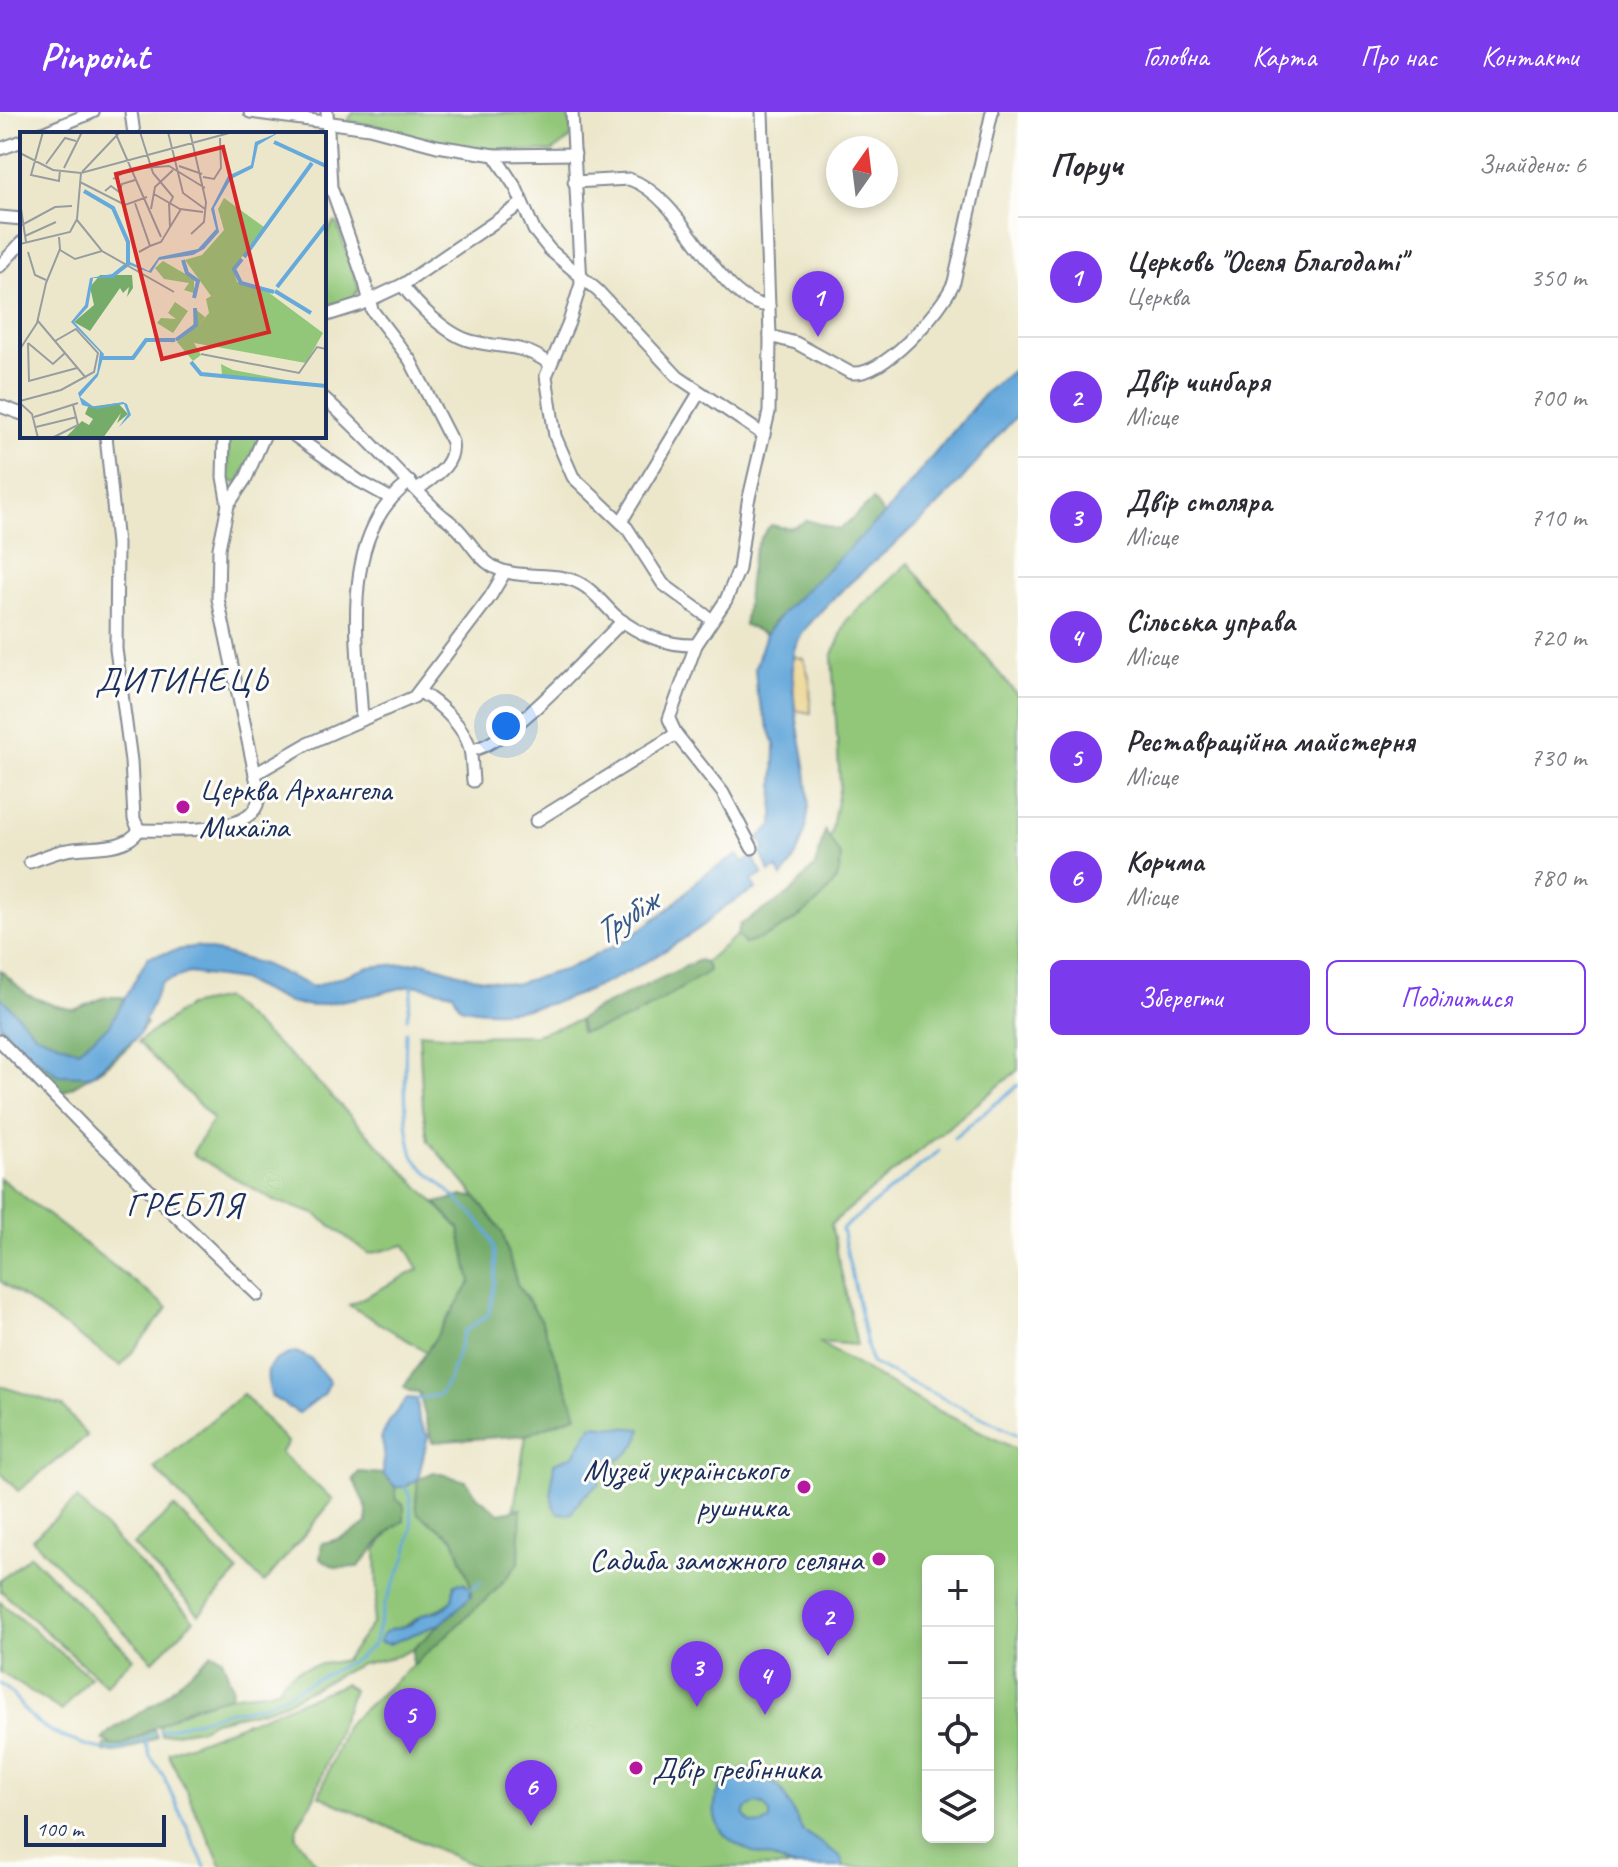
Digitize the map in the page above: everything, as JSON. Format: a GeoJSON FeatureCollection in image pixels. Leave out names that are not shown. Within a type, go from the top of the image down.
{"type":"FeatureCollection","features":[{"type":"Feature","properties":{"kind":"street"},"geometry":{"type":"LineString","coordinates":[[45,132],[93,112]]}},
{"type":"Feature","properties":{"kind":"street"},"geometry":{"type":"LineString","coordinates":[[131,112],[134,132]]}},
{"type":"Feature","properties":{"kind":"street"},"geometry":{"type":"LineString","coordinates":[[250,112],[327,117],[456,150],[494,155],[575,154]]}},
{"type":"Feature","properties":{"kind":"street"},"geometry":{"type":"LineString","coordinates":[[572,112],[581,276],[575,306],[546,379],[555,436],[569,471],[621,522],[663,584],[712,620]]}},
{"type":"Feature","properties":{"kind":"street"},"geometry":{"type":"LineString","coordinates":[[752,848],[723,793],[676,734],[670,724],[670,712],[696,645],[726,600],[739,569],[748,502],[769,407],[770,336],[762,112]]}},
{"type":"Feature","properties":{"kind":"street"},"geometry":{"type":"LineString","coordinates":[[770,336],[796,343],[858,374],[880,363],[909,341],[954,282],[992,112]]}},
{"type":"Feature","properties":{"kind":"street"},"geometry":{"type":"LineString","coordinates":[[327,117],[331,187],[369,301],[376,318],[410,360],[452,442],[453,455],[447,465],[390,498],[375,523],[361,565],[356,645],[362,720]]}},
{"type":"Feature","properties":{"kind":"street"},"geometry":{"type":"LineString","coordinates":[[0,149],[20,142]]}},
{"type":"Feature","properties":{"kind":"street"},"geometry":{"type":"LineString","coordinates":[[494,155],[516,188],[521,204],[541,240],[581,276],[669,368],[699,393],[764,435]]}},
{"type":"Feature","properties":{"kind":"street"},"geometry":{"type":"LineString","coordinates":[[574,182],[636,181],[673,210],[740,294],[756,304],[769,306]]}},
{"type":"Feature","properties":{"kind":"street"},"geometry":{"type":"LineString","coordinates":[[326,315],[369,301],[402,285],[521,204]]}},
{"type":"Feature","properties":{"kind":"street"},"geometry":{"type":"LineString","coordinates":[[0,217],[20,219]]}},
{"type":"Feature","properties":{"kind":"street"},"geometry":{"type":"LineString","coordinates":[[0,266],[20,244]]}},
{"type":"Feature","properties":{"kind":"street"},"geometry":{"type":"LineString","coordinates":[[402,285],[424,310],[460,337],[523,348],[550,364]]}},
{"type":"Feature","properties":{"kind":"street"},"geometry":{"type":"LineString","coordinates":[[621,522],[699,393]]}},
{"type":"Feature","properties":{"kind":"street"},"geometry":{"type":"LineString","coordinates":[[326,400],[460,531],[482,559],[505,572],[573,580],[590,590],[623,621],[667,643],[696,645]]}},
{"type":"Feature","properties":{"kind":"street"},"geometry":{"type":"LineString","coordinates":[[0,406],[20,413]]}},
{"type":"Feature","properties":{"kind":"street"},"geometry":{"type":"LineString","coordinates":[[106,438],[117,544],[116,649],[131,761],[134,819],[139,830]]}},
{"type":"Feature","properties":{"kind":"street"},"geometry":{"type":"LineString","coordinates":[[224,438],[223,477],[228,505]]}},
{"type":"Feature","properties":{"kind":"street"},"geometry":{"type":"LineString","coordinates":[[139,830],[211,828],[246,818],[258,800],[218,599],[219,548],[228,505],[246,478],[263,438]]}},
{"type":"Feature","properties":{"kind":"street"},"geometry":{"type":"LineString","coordinates":[[298,438],[359,481],[390,498]]}},
{"type":"Feature","properties":{"kind":"street"},"geometry":{"type":"LineString","coordinates":[[255,774],[307,744],[400,706],[420,692],[505,572]]}},
{"type":"Feature","properties":{"kind":"street"},"geometry":{"type":"LineString","coordinates":[[470,750],[484,748],[508,733],[623,621]]}},
{"type":"Feature","properties":{"kind":"street"},"geometry":{"type":"LineString","coordinates":[[420,692],[443,709],[465,738],[470,750],[473,781]]}},
{"type":"Feature","properties":{"kind":"street"},"geometry":{"type":"LineString","coordinates":[[536,821],[676,734]]}},
{"type":"Feature","properties":{"kind":"street"},"geometry":{"type":"LineString","coordinates":[[30,862],[63,850],[122,843],[133,839],[139,830]]}},
{"type":"Feature","properties":{"kind":"street"},"geometry":{"type":"LineString","coordinates":[[0,1041],[92,1135],[258,1295]]}},
{"type":"Feature","properties":{"kind":"green space"},"geometry":{"type":"Polygon","coordinates":[[[354,112],[569,114],[572,137],[552,152],[463,148],[347,121],[354,112]]]}},
{"type":"Feature","properties":{"kind":"green space"},"geometry":{"type":"Polygon","coordinates":[[[333,223],[337,223],[359,289],[353,298],[326,306],[326,237],[333,223]]]}},
{"type":"Feature","properties":{"kind":"green space"},"geometry":{"type":"Polygon","coordinates":[[[228,438],[260,438],[239,482],[228,479],[228,438]]]}},
{"type":"Feature","properties":{"kind":"green space"},"geometry":{"type":"Polygon","coordinates":[[[873,500],[884,515],[773,623],[766,634],[744,625],[752,560],[756,547],[771,525],[790,527],[807,520],[839,530],[873,500]]]}},
{"type":"Feature","properties":{"kind":"green space"},"geometry":{"type":"Polygon","coordinates":[[[908,563],[1018,696],[1018,1070],[831,1224],[857,1345],[818,1342],[927,1405],[1018,1450],[1018,1867],[477,1867],[319,1796],[346,1725],[495,1591],[521,1509],[514,1508],[526,1435],[577,1415],[541,1320],[517,1284],[502,1232],[428,1141],[419,1033],[535,1035],[579,1020],[581,1032],[645,1010],[708,971],[705,962],[737,935],[745,944],[841,857],[830,839],[840,785],[832,657],[847,620],[908,563]]]}},
{"type":"Feature","properties":{"kind":"green space"},"geometry":{"type":"Polygon","coordinates":[[[825,831],[841,857],[838,876],[831,887],[798,918],[745,944],[737,935],[740,925],[789,894],[815,866],[825,831]]]}},
{"type":"Feature","properties":{"kind":"green space"},"geometry":{"type":"Polygon","coordinates":[[[699,960],[705,962],[709,971],[663,1000],[615,1024],[581,1032],[579,1020],[590,1012],[699,960]]]}},
{"type":"Feature","properties":{"kind":"green space"},"geometry":{"type":"Polygon","coordinates":[[[0,970],[28,995],[74,1010],[105,997],[122,997],[147,1023],[118,1056],[56,1096],[0,1036],[0,970]]]}},
{"type":"Feature","properties":{"kind":"green space"},"geometry":{"type":"Polygon","coordinates":[[[224,998],[302,1066],[459,1228],[471,1282],[427,1352],[349,1305],[419,1269],[405,1245],[369,1254],[315,1214],[275,1201],[192,1154],[213,1119],[138,1042],[188,1006],[224,998]]]}},
{"type":"Feature","properties":{"kind":"green space"},"geometry":{"type":"Polygon","coordinates":[[[0,1178],[168,1308],[121,1366],[0,1281],[0,1178]]]}},
{"type":"Feature","properties":{"kind":"green space"},"geometry":{"type":"Polygon","coordinates":[[[463,1196],[476,1197],[502,1232],[517,1284],[541,1320],[577,1415],[526,1435],[432,1442],[419,1392],[404,1387],[471,1282],[459,1228],[436,1203],[463,1196]]]}},
{"type":"Feature","properties":{"kind":"green space"},"geometry":{"type":"Polygon","coordinates":[[[0,1386],[62,1405],[87,1436],[18,1491],[0,1472],[0,1386]]]}},
{"type":"Feature","properties":{"kind":"green space"},"geometry":{"type":"Polygon","coordinates":[[[243,1394],[288,1443],[280,1453],[333,1500],[264,1583],[154,1468],[243,1394]]]}},
{"type":"Feature","properties":{"kind":"green space"},"geometry":{"type":"Polygon","coordinates":[[[359,1472],[383,1474],[396,1487],[396,1499],[404,1505],[404,1521],[385,1536],[358,1567],[337,1568],[320,1559],[322,1543],[346,1536],[367,1523],[367,1509],[353,1479],[359,1472]]]}},
{"type":"Feature","properties":{"kind":"green space"},"geometry":{"type":"Polygon","coordinates":[[[434,1472],[466,1481],[478,1497],[499,1513],[521,1509],[519,1563],[495,1591],[412,1666],[413,1649],[471,1596],[471,1586],[454,1539],[418,1514],[418,1479],[434,1472]]]}},
{"type":"Feature","properties":{"kind":"green space"},"geometry":{"type":"Polygon","coordinates":[[[418,1479],[416,1504],[430,1523],[454,1539],[471,1586],[471,1596],[469,1588],[453,1591],[453,1600],[444,1606],[405,1626],[391,1629],[389,1644],[442,1623],[413,1649],[398,1656],[358,1665],[264,1710],[214,1721],[200,1729],[162,1735],[159,1726],[199,1706],[231,1696],[274,1690],[299,1670],[345,1660],[372,1624],[377,1596],[376,1550],[393,1527],[396,1487],[405,1487],[418,1479]]]}},
{"type":"Feature","properties":{"kind":"green space"},"geometry":{"type":"Polygon","coordinates":[[[77,1499],[194,1620],[153,1661],[32,1539],[77,1499]]]}},
{"type":"Feature","properties":{"kind":"green space"},"geometry":{"type":"Polygon","coordinates":[[[174,1507],[238,1572],[199,1614],[133,1545],[174,1507]]]}},
{"type":"Feature","properties":{"kind":"green space"},"geometry":{"type":"Polygon","coordinates":[[[30,1555],[133,1658],[106,1685],[0,1590],[0,1581],[30,1555]]]}},
{"type":"Feature","properties":{"kind":"green space"},"geometry":{"type":"Polygon","coordinates":[[[0,1602],[90,1677],[62,1711],[0,1672],[0,1602]]]}},
{"type":"Feature","properties":{"kind":"green space"},"geometry":{"type":"Polygon","coordinates":[[[212,1653],[222,1658],[232,1686],[231,1696],[191,1707],[122,1746],[112,1746],[103,1739],[110,1731],[159,1701],[212,1653]]]}},
{"type":"Feature","properties":{"kind":"green space"},"geometry":{"type":"Polygon","coordinates":[[[345,1684],[353,1690],[314,1797],[297,1827],[296,1837],[319,1867],[222,1867],[168,1753],[345,1684]]]}},
{"type":"Feature","properties":{"kind":"green space"},"geometry":{"type":"Polygon","coordinates":[[[154,1729],[157,1737],[125,1750],[104,1751],[105,1745],[122,1746],[154,1729]]]}},
{"type":"Feature","properties":{"kind":"sand"},"geometry":{"type":"Polygon","coordinates":[[[793,656],[804,659],[810,681],[811,713],[794,710],[793,656]]]}},
{"type":"Feature","properties":{"kind":"water"},"geometry":{"type":"Polygon","coordinates":[[[1018,366],[1018,415],[944,499],[836,596],[803,632],[795,647],[795,710],[808,807],[805,830],[797,853],[782,877],[777,868],[770,872],[760,852],[765,849],[759,837],[773,825],[775,745],[757,694],[755,668],[766,634],[784,611],[884,515],[985,393],[1018,366]]]}},
{"type":"Feature","properties":{"kind":"water"},"geometry":{"type":"Polygon","coordinates":[[[738,855],[743,862],[752,857],[763,874],[752,881],[756,889],[727,905],[700,928],[646,962],[586,992],[554,1002],[523,1009],[491,1011],[460,1007],[453,993],[413,985],[313,1006],[289,1003],[241,980],[189,973],[161,983],[138,1036],[90,1076],[58,1075],[20,1047],[0,1024],[0,996],[36,1035],[78,1050],[110,1025],[148,957],[196,946],[263,964],[313,987],[369,967],[423,962],[472,977],[514,984],[567,969],[626,940],[671,907],[702,876],[738,855]]]}},
{"type":"Feature","properties":{"kind":"water"},"geometry":{"type":"Polygon","coordinates":[[[296,1352],[311,1359],[330,1382],[324,1394],[299,1413],[272,1397],[267,1379],[273,1363],[296,1352]]]}},
{"type":"Feature","properties":{"kind":"water"},"geometry":{"type":"Polygon","coordinates":[[[407,1398],[417,1399],[419,1421],[428,1436],[418,1479],[405,1487],[396,1487],[383,1474],[381,1438],[407,1398]]]}},
{"type":"Feature","properties":{"kind":"water"},"geometry":{"type":"Polygon","coordinates":[[[592,1425],[641,1429],[632,1450],[599,1468],[600,1483],[582,1498],[571,1514],[558,1513],[552,1496],[554,1463],[574,1455],[592,1425]]]}},
{"type":"Feature","properties":{"kind":"water"},"geometry":{"type":"Polygon","coordinates":[[[464,1583],[471,1596],[442,1623],[389,1644],[379,1642],[384,1633],[448,1606],[455,1584],[464,1583]]]}},
{"type":"Feature","properties":{"kind":"water"},"geometry":{"type":"Polygon","coordinates":[[[744,1769],[758,1770],[781,1789],[803,1831],[840,1856],[844,1867],[791,1866],[730,1840],[717,1823],[716,1799],[730,1777],[744,1769]],[[756,1803],[746,1809],[744,1816],[751,1823],[762,1825],[770,1820],[770,1813],[764,1805],[756,1803]]]}},
{"type":"Feature","properties":{"kind":"waterway"},"geometry":{"type":"LineString","coordinates":[[407,1018],[413,985]]}},
{"type":"Feature","properties":{"kind":"waterway"},"geometry":{"type":"LineString","coordinates":[[406,1032],[406,1111],[413,1155],[483,1226],[490,1238],[496,1267],[489,1314],[464,1332],[450,1378],[439,1395],[417,1399]]}},
{"type":"Feature","properties":{"kind":"waterway"},"geometry":{"type":"LineString","coordinates":[[954,1138],[1018,1085]]}},
{"type":"Feature","properties":{"kind":"waterway"},"geometry":{"type":"LineString","coordinates":[[939,1151],[842,1229],[871,1363],[1018,1435]]}},
{"type":"Feature","properties":{"kind":"waterway"},"geometry":{"type":"LineString","coordinates":[[161,1731],[226,1712],[265,1705],[358,1658],[374,1644],[385,1603],[406,1557],[412,1528],[410,1497],[405,1487]]}},
{"type":"Feature","properties":{"kind":"waterway"},"geometry":{"type":"LineString","coordinates":[[468,1590],[481,1582]]}},
{"type":"Feature","properties":{"kind":"waterway"},"geometry":{"type":"LineString","coordinates":[[0,1684],[41,1725],[88,1746],[121,1749],[155,1733]]}},
{"type":"Feature","properties":{"kind":"waterway"},"geometry":{"type":"LineString","coordinates":[[144,1738],[205,1867]]}},
{"type":"Feature","properties":{"kind":"place","name":"Церковь \"Оселя Благодаті\""},"geometry":{"type":"Point","coordinates":[818,337]}},
{"type":"Feature","properties":{"kind":"place","name":"Церква Архангела Михаїла"},"geometry":{"type":"Point","coordinates":[183,807]}},
{"type":"Feature","properties":{"kind":"place","name":"Музей українського рушника"},"geometry":{"type":"Point","coordinates":[804,1487]}},
{"type":"Feature","properties":{"kind":"place","name":"Садиба заможного селяна"},"geometry":{"type":"Point","coordinates":[879,1559]}},
{"type":"Feature","properties":{"kind":"place","name":"Двір чинбаря"},"geometry":{"type":"Point","coordinates":[828,1656]}},
{"type":"Feature","properties":{"kind":"place","name":"Двір столяра"},"geometry":{"type":"Point","coordinates":[697,1707]}},
{"type":"Feature","properties":{"kind":"place","name":"Сільська управа"},"geometry":{"type":"Point","coordinates":[765,1715]}},
{"type":"Feature","properties":{"kind":"place","name":"Реставраційна майстерня"},"geometry":{"type":"Point","coordinates":[410,1754]}},
{"type":"Feature","properties":{"kind":"place","name":"Двір гребінника"},"geometry":{"type":"Point","coordinates":[636,1768]}},
{"type":"Feature","properties":{"kind":"place","name":"Корчма"},"geometry":{"type":"Point","coordinates":[531,1826]}},
{"type":"Feature","properties":{"kind":"district","name":"ДИТИНЕЦЬ"},"geometry":{"type":"Point","coordinates":[182,679]}},
{"type":"Feature","properties":{"kind":"district","name":"ГРЕБЛЯ"},"geometry":{"type":"Point","coordinates":[185,1204]}},
{"type":"Feature","properties":{"kind":"water label","name":"Трубіж"},"geometry":{"type":"Point","coordinates":[625,916]}}]}
